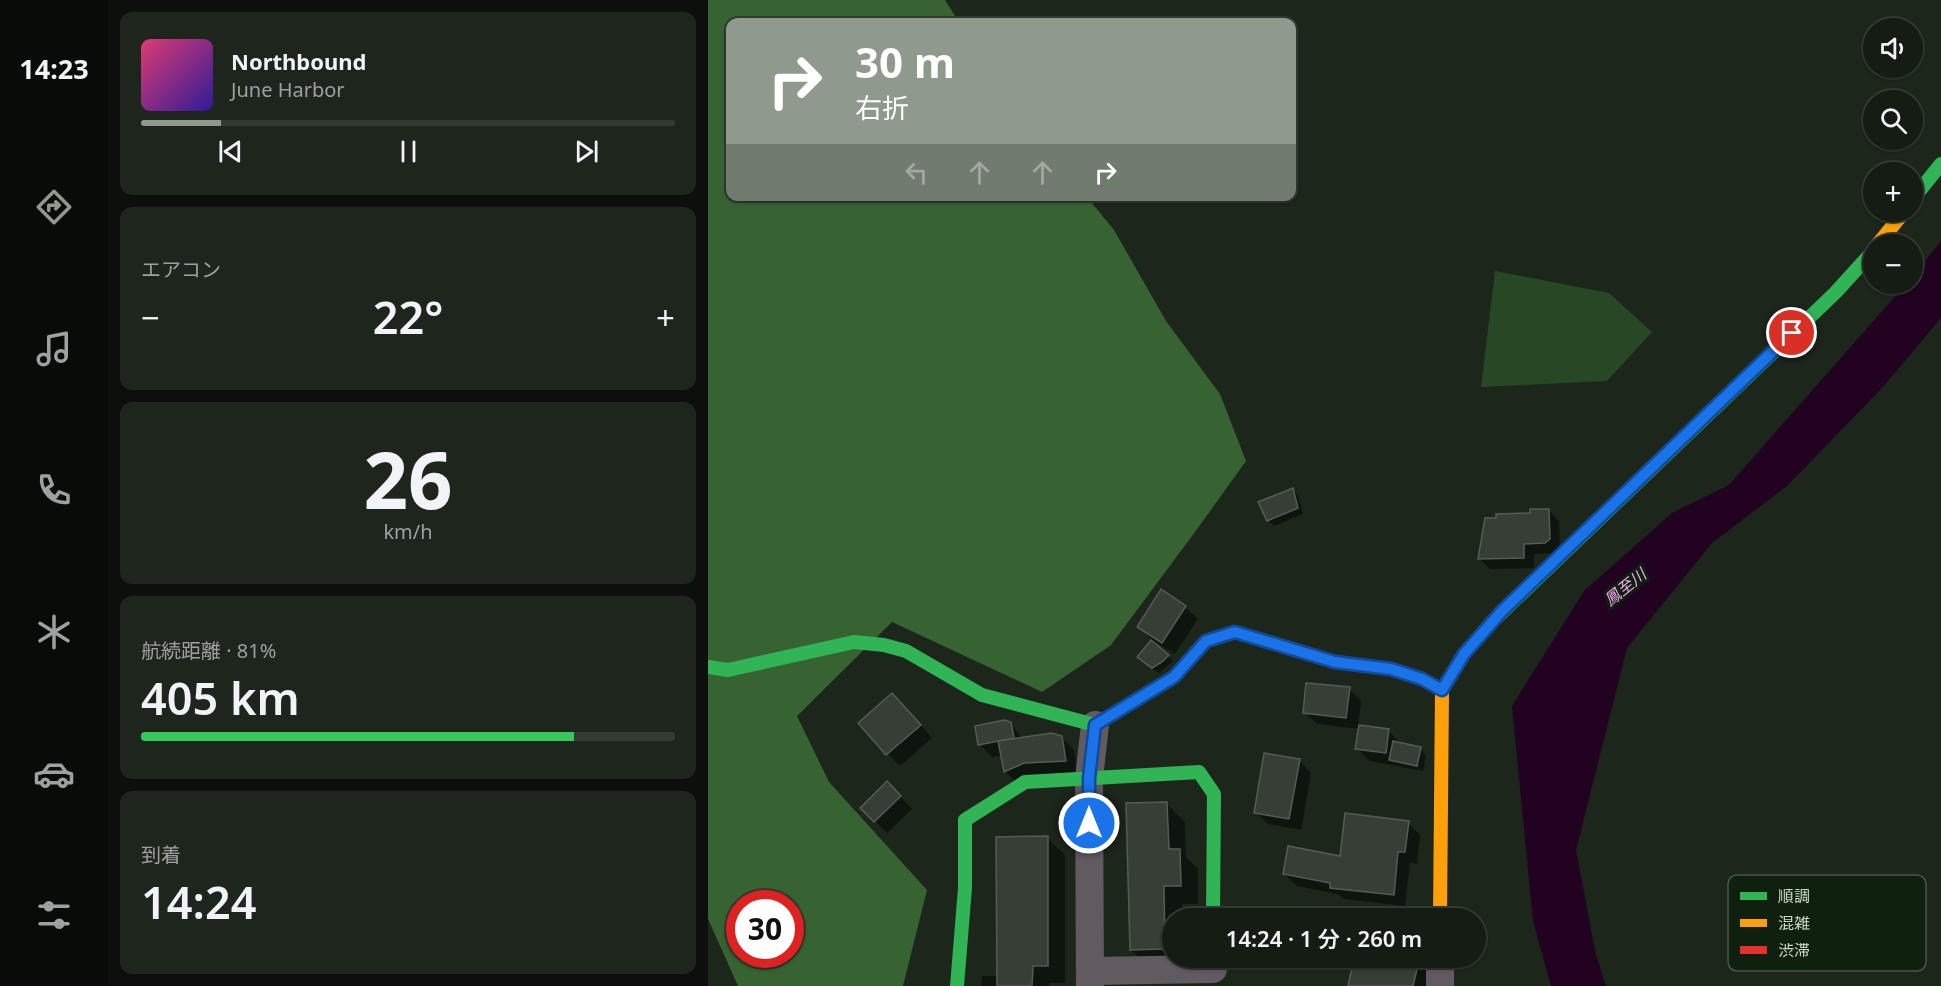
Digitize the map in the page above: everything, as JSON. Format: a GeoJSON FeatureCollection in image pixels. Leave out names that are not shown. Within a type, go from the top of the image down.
{"type":"FeatureCollection","features":[{"type":"Feature","properties":{"kind":"street"},"geometry":{"type":"LineString","coordinates":[[1923,186],[1941,164]]}},
{"type":"Feature","properties":{"kind":"street"},"geometry":{"type":"LineString","coordinates":[[1886,234],[1896,222]]}},
{"type":"Feature","properties":{"kind":"street"},"geometry":{"type":"LineString","coordinates":[[1440,908],[1442,690],[1464,654],[1502,611],[1836,292],[1863,262]]}},
{"type":"Feature","properties":{"kind":"street"},"geometry":{"type":"LineString","coordinates":[[708,667],[728,670],[854,642],[884,645],[906,651],[982,695],[1095,725],[1174,677],[1206,641],[1235,632],[1335,662],[1391,669],[1422,679],[1442,690]]}},
{"type":"Feature","properties":{"kind":"street"},"geometry":{"type":"LineString","coordinates":[[1095,725],[1089,778],[1090,978],[1213,968]]}},
{"type":"Feature","properties":{"kind":"street"},"geometry":{"type":"LineString","coordinates":[[957,986],[965,888],[965,819],[1025,782],[1199,772],[1214,794],[1213,908]]}},
{"type":"Feature","properties":{"kind":"street"},"geometry":{"type":"LineString","coordinates":[[1440,968],[1440,986]]}},
{"type":"Feature","properties":{"kind":"green space"},"geometry":{"type":"Polygon","coordinates":[[[708,0],[945,0],[956,18],[726,18],[726,201],[1090,201],[1114,230],[1166,321],[1220,394],[1246,461],[1111,645],[1042,692],[892,622],[797,716],[829,782],[927,890],[903,986],[738,986],[730,968],[804,968],[804,890],[726,890],[726,959],[708,919],[708,0]]]}},
{"type":"Feature","properties":{"kind":"green space"},"geometry":{"type":"Polygon","coordinates":[[[1495,271],[1609,293],[1652,332],[1607,381],[1481,387],[1495,271]]]}},
{"type":"Feature","properties":{"kind":"water","name":"鳳至川"},"geometry":{"type":"Polygon","coordinates":[[[1941,241],[1941,318],[1882,388],[1787,486],[1712,543],[1627,648],[1576,850],[1596,955],[1606,986],[1551,986],[1533,921],[1512,706],[1584,591],[1672,513],[1729,485],[1897,294],[1923,294],[1923,264],[1941,241]]]}},
{"type":"Feature","properties":{"kind":"building"},"geometry":{"type":"Polygon","coordinates":[[[1293,488],[1298,508],[1267,521],[1258,502],[1293,488]]]}},
{"type":"Feature","properties":{"kind":"building"},"geometry":{"type":"Polygon","coordinates":[[[1530,509],[1549,509],[1550,539],[1545,543],[1524,544],[1524,558],[1478,559],[1485,518],[1496,518],[1496,514],[1530,513],[1530,509]]]}},
{"type":"Feature","properties":{"kind":"building"},"geometry":{"type":"Polygon","coordinates":[[[1161,589],[1186,606],[1162,643],[1137,627],[1161,589]]]}},
{"type":"Feature","properties":{"kind":"building"},"geometry":{"type":"Polygon","coordinates":[[[1151,640],[1169,655],[1152,668],[1137,657],[1151,640]]]}},
{"type":"Feature","properties":{"kind":"building"},"geometry":{"type":"Polygon","coordinates":[[[1306,683],[1350,687],[1346,718],[1303,713],[1306,683]]]}},
{"type":"Feature","properties":{"kind":"building"},"geometry":{"type":"Polygon","coordinates":[[[892,693],[921,725],[886,755],[858,723],[892,693]]]}},
{"type":"Feature","properties":{"kind":"building"},"geometry":{"type":"Polygon","coordinates":[[[1004,720],[1011,722],[1014,738],[978,745],[975,726],[1004,720]]]}},
{"type":"Feature","properties":{"kind":"building"},"geometry":{"type":"Polygon","coordinates":[[[1359,725],[1389,729],[1386,753],[1355,749],[1359,725]]]}},
{"type":"Feature","properties":{"kind":"building"},"geometry":{"type":"Polygon","coordinates":[[[1052,733],[1062,736],[1066,761],[1024,763],[1004,772],[998,741],[1052,733]]]}},
{"type":"Feature","properties":{"kind":"building"},"geometry":{"type":"Polygon","coordinates":[[[1393,741],[1421,747],[1417,766],[1389,760],[1393,741]]]}},
{"type":"Feature","properties":{"kind":"building"},"geometry":{"type":"Polygon","coordinates":[[[1264,753],[1300,759],[1289,819],[1254,813],[1264,753]]]}},
{"type":"Feature","properties":{"kind":"building"},"geometry":{"type":"Polygon","coordinates":[[[887,781],[901,796],[874,822],[860,808],[887,781]]]}},
{"type":"Feature","properties":{"kind":"building"},"geometry":{"type":"Polygon","coordinates":[[[1167,802],[1169,849],[1180,849],[1181,886],[1164,886],[1162,949],[1130,950],[1126,803],[1167,802]]]}},
{"type":"Feature","properties":{"kind":"building"},"geometry":{"type":"Polygon","coordinates":[[[1345,813],[1409,821],[1405,852],[1398,852],[1394,895],[1330,888],[1330,883],[1283,874],[1288,846],[1340,856],[1345,813]]]}},
{"type":"Feature","properties":{"kind":"building"},"geometry":{"type":"Polygon","coordinates":[[[1048,836],[1048,966],[1033,966],[1032,986],[997,986],[996,837],[1048,836]]]}},
{"type":"Feature","properties":{"kind":"building"},"geometry":{"type":"Polygon","coordinates":[[[1352,968],[1417,968],[1413,986],[1348,986],[1352,968]]]}},
{"type":"Feature","properties":{"kind":"traffic: fast"},"geometry":{"type":"LineString","coordinates":[[1923,186],[1941,164]]}},
{"type":"Feature","properties":{"kind":"traffic: fast"},"geometry":{"type":"LineString","coordinates":[[1491,623],[1836,292],[1863,262]]}},
{"type":"Feature","properties":{"kind":"traffic: fast"},"geometry":{"type":"LineString","coordinates":[[708,667],[728,670],[854,642],[884,645],[906,651],[982,695],[1095,725],[1174,677],[1206,641],[1235,632],[1299,651]]}},
{"type":"Feature","properties":{"kind":"traffic: fast"},"geometry":{"type":"LineString","coordinates":[[957,986],[965,888],[965,820],[1025,782],[1199,772],[1214,794],[1213,908]]}},
{"type":"Feature","properties":{"kind":"traffic: slow"},"geometry":{"type":"LineString","coordinates":[[1886,234],[1896,222]]}},
{"type":"Feature","properties":{"kind":"traffic: slow"},"geometry":{"type":"LineString","coordinates":[[1440,908],[1442,690],[1464,654],[1491,623]]}},
{"type":"Feature","properties":{"kind":"traffic: jam"},"geometry":{"type":"LineString","coordinates":[[1299,651],[1335,662],[1391,669],[1422,679],[1442,690]]}},
{"type":"Feature","properties":{"kind":"route"},"geometry":{"type":"LineString","coordinates":[[1089,823],[1089,778],[1095,725],[1174,677],[1206,641],[1235,632],[1335,662],[1391,669],[1422,679],[1442,690],[1464,654],[1502,611],[1792,333]]}}]}
